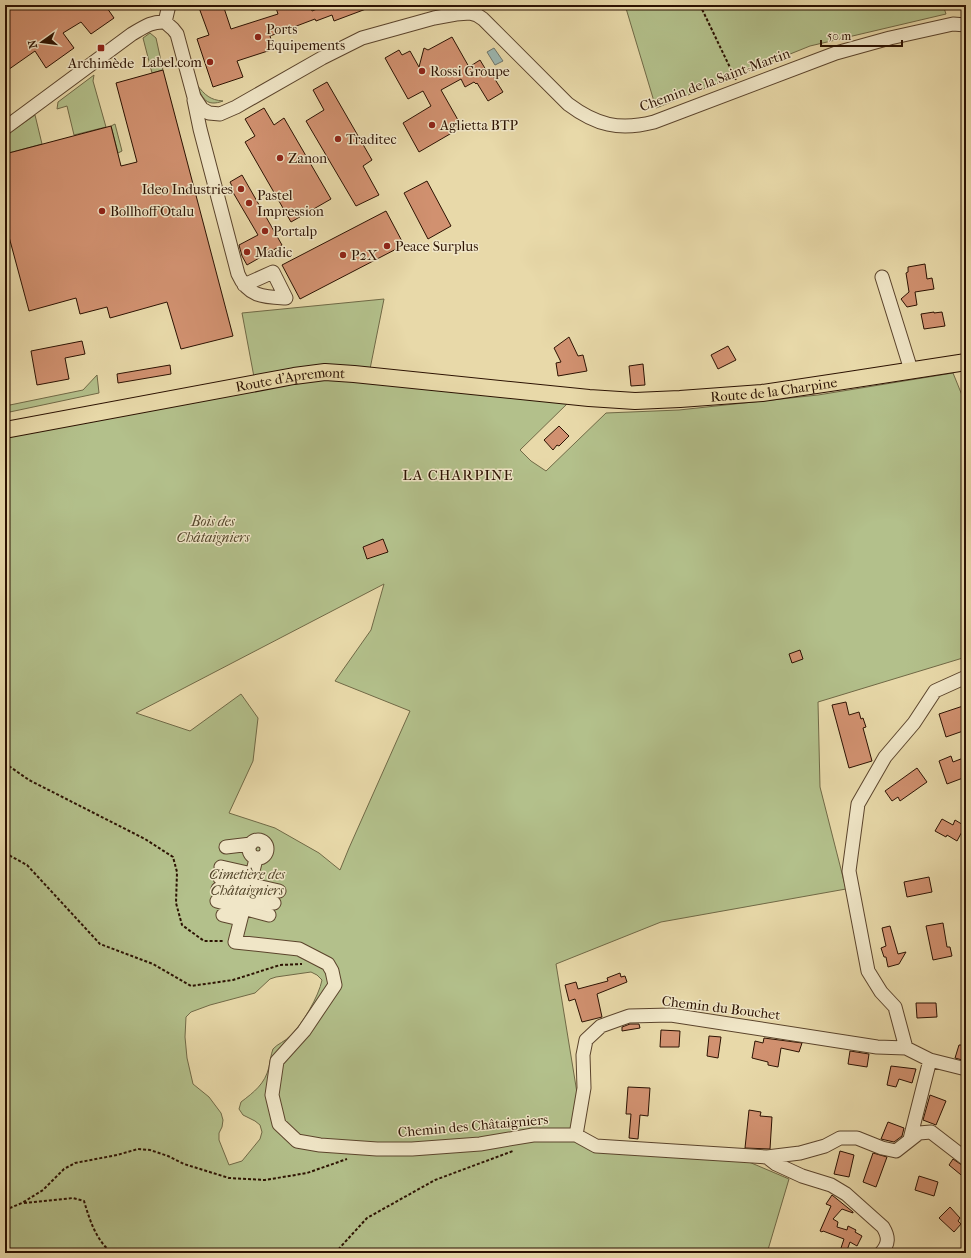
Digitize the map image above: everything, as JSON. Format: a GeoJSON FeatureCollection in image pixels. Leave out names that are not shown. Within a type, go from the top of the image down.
{"type":"FeatureCollection","features":[{"type":"Feature","properties":{"kind":"main road","name":"Route de la Charpine"},"geometry":{"type":"LineString","coordinates":[[579,397],[634,401],[762,393],[966,362]]}},
{"type":"Feature","properties":{"kind":"main road","name":"Route d'Apremont"},"geometry":{"type":"LineString","coordinates":[[5,430],[325,372],[579,397]]}},
{"type":"Feature","properties":{"kind":"street"},"geometry":{"type":"LineString","coordinates":[[5,128],[132,34],[149,24],[166,22],[169,5]]}},
{"type":"Feature","properties":{"kind":"street","name":"Chemin de la Saint-Martin"},"geometry":{"type":"LineString","coordinates":[[194,97],[199,106],[205,111],[220,114],[236,107],[322,58],[362,38],[434,18],[470,13],[483,19],[568,104],[591,119],[608,124],[640,126],[836,53],[890,38],[960,25],[966,16]]}},
{"type":"Feature","properties":{"kind":"street","name":"Chemin de la Saint-Martin"},"geometry":{"type":"LineString","coordinates":[[166,22],[177,34],[238,274],[244,285]]}},
{"type":"Feature","properties":{"kind":"street"},"geometry":{"type":"LineString","coordinates":[[882,277],[911,370]]}},
{"type":"Feature","properties":{"kind":"street"},"geometry":{"type":"LineString","coordinates":[[966,677],[935,691],[914,723],[885,757],[858,804],[849,871],[868,970],[880,992],[895,1007],[906,1048],[930,1060],[966,1069]]}},
{"type":"Feature","properties":{"kind":"street"},"geometry":{"type":"LineString","coordinates":[[226,846],[251,844],[249,847],[250,855],[256,859],[243,908]]}},
{"type":"Feature","properties":{"kind":"street"},"geometry":{"type":"LineString","coordinates":[[243,908],[219,884],[243,908]]}},
{"type":"Feature","properties":{"kind":"street"},"geometry":{"type":"LineString","coordinates":[[223,915],[243,908],[274,903],[243,908]]}},
{"type":"Feature","properties":{"kind":"street","name":"Chemin des Châtaigniers"},"geometry":{"type":"LineString","coordinates":[[243,908],[299,949],[328,964],[332,971],[335,985],[304,1030],[277,1061],[272,1095],[279,1124],[297,1141],[320,1145],[377,1149],[412,1149],[480,1144],[533,1135],[576,1136],[596,1146],[767,1157],[800,1153],[826,1146],[840,1138],[857,1138],[882,1148],[896,1151],[919,1133],[931,1132],[966,1159]]}},
{"type":"Feature","properties":{"kind":"street","name":"Chemin du Bouchet"},"geometry":{"type":"LineString","coordinates":[[576,1136],[584,1088],[583,1055],[586,1040],[600,1026],[629,1016],[671,1016],[877,1046],[906,1048]]}},
{"type":"Feature","properties":{"kind":"street"},"geometry":{"type":"LineString","coordinates":[[910,1139],[930,1060]]}},
{"type":"Feature","properties":{"kind":"street"},"geometry":{"type":"LineString","coordinates":[[767,1157],[776,1164],[802,1176],[836,1188],[866,1210],[887,1233],[888,1238],[886,1247],[881,1253]]}},
{"type":"Feature","properties":{"kind":"path"},"geometry":{"type":"LineString","coordinates":[[700,5],[740,88]]}},
{"type":"Feature","properties":{"kind":"path"},"geometry":{"type":"LineString","coordinates":[[5,765],[6,764],[29,780],[145,839],[173,857],[177,872],[176,904],[182,925],[204,941],[243,908]]}},
{"type":"Feature","properties":{"kind":"path"},"geometry":{"type":"LineString","coordinates":[[5,853],[27,865],[100,944],[153,964],[191,986],[233,980],[280,965],[304,964]]}},
{"type":"Feature","properties":{"kind":"path"},"geometry":{"type":"LineString","coordinates":[[5,1210],[22,1203],[42,1190],[64,1169],[75,1163],[138,1149],[150,1150],[168,1156],[184,1164],[229,1178],[265,1180],[307,1173],[349,1158]]}},
{"type":"Feature","properties":{"kind":"path"},"geometry":{"type":"LineString","coordinates":[[335,1253],[367,1218],[435,1180],[516,1150]]}},
{"type":"Feature","properties":{"kind":"path"},"geometry":{"type":"LineString","coordinates":[[22,1203],[73,1198],[84,1201],[92,1225],[104,1247],[112,1253]]}},
{"type":"Feature","properties":{"kind":"green space"},"geometry":{"type":"Polygon","coordinates":[[[625,5],[943,5],[946,14],[810,46],[656,108],[625,5]]]}},
{"type":"Feature","properties":{"kind":"green space"},"geometry":{"type":"Polygon","coordinates":[[[150,33],[156,38],[163,70],[152,73],[143,38],[150,33]]]}},
{"type":"Feature","properties":{"kind":"green space"},"geometry":{"type":"Polygon","coordinates":[[[94,75],[93,81],[106,127],[74,135],[67,106],[57,109],[58,102],[94,75]]]}},
{"type":"Feature","properties":{"kind":"green space"},"geometry":{"type":"Polygon","coordinates":[[[197,85],[208,96],[223,101],[217,103],[209,102],[203,98],[197,85]]]}},
{"type":"Feature","properties":{"kind":"green space"},"geometry":{"type":"Polygon","coordinates":[[[35,115],[42,144],[5,154],[5,136],[35,115]]]}},
{"type":"Feature","properties":{"kind":"green space"},"geometry":{"type":"Polygon","coordinates":[[[115,124],[122,151],[118,153],[111,126],[115,124]]]}},
{"type":"Feature","properties":{"kind":"green space"},"geometry":{"type":"Polygon","coordinates":[[[384,299],[370,369],[254,377],[242,313],[384,299]]]}},
{"type":"Feature","properties":{"kind":"green space"},"geometry":{"type":"Polygon","coordinates":[[[953,373],[966,405],[966,657],[818,702],[820,787],[846,889],[661,922],[556,964],[586,1148],[749,1162],[789,1179],[767,1253],[5,1253],[5,437],[293,383],[343,378],[570,401],[520,450],[531,461],[546,471],[606,413],[679,410],[818,395],[953,373]],[[384,584],[136,713],[190,731],[241,694],[258,718],[253,761],[229,813],[275,828],[319,853],[340,870],[410,711],[335,681],[371,630],[384,584]],[[311,972],[270,979],[255,993],[210,1005],[191,1012],[186,1017],[185,1037],[187,1058],[193,1084],[209,1097],[221,1113],[223,1120],[219,1133],[219,1140],[229,1165],[242,1161],[260,1139],[262,1132],[260,1125],[243,1115],[239,1109],[241,1102],[255,1091],[262,1083],[269,1067],[273,1049],[295,1031],[305,1018],[314,1002],[322,980],[311,972]]]}},
{"type":"Feature","properties":{"kind":"green space"},"geometry":{"type":"Polygon","coordinates":[[[97,375],[99,393],[5,413],[5,406],[83,390],[97,375]]]}},
{"type":"Feature","properties":{"kind":"water"},"geometry":{"type":"Polygon","coordinates":[[[494,48],[503,61],[495,65],[487,52],[494,48]]]}},
{"type":"Feature","properties":{"kind":"building"},"geometry":{"type":"Polygon","coordinates":[[[5,5],[105,5],[114,18],[91,34],[81,22],[63,33],[74,48],[46,68],[35,51],[5,72],[5,5]]]}},
{"type":"Feature","properties":{"kind":"building"},"geometry":{"type":"Polygon","coordinates":[[[198,5],[223,5],[231,29],[278,14],[275,5],[310,5],[312,11],[327,5],[374,6],[334,21],[332,15],[316,21],[315,19],[270,36],[274,49],[237,61],[243,77],[213,87],[197,39],[209,35],[198,5]]]}},
{"type":"Feature","properties":{"kind":"building"},"geometry":{"type":"Polygon","coordinates":[[[452,37],[469,67],[480,60],[489,75],[491,73],[503,92],[488,101],[477,83],[476,84],[474,82],[465,87],[461,79],[441,90],[462,127],[419,152],[403,123],[431,106],[423,91],[408,99],[385,58],[399,50],[402,55],[410,51],[419,67],[424,48],[428,50],[452,37]]]}},
{"type":"Feature","properties":{"kind":"building","name":"Bollhoff Otalu"},"geometry":{"type":"Polygon","coordinates":[[[163,70],[233,336],[181,349],[167,302],[110,318],[107,307],[80,314],[76,298],[29,311],[5,222],[5,154],[111,126],[121,166],[137,162],[116,83],[163,70]]]}},
{"type":"Feature","properties":{"kind":"building","name":"Traditec"},"geometry":{"type":"Polygon","coordinates":[[[327,82],[372,160],[363,166],[379,195],[356,206],[306,121],[324,110],[313,90],[327,82]]]}},
{"type":"Feature","properties":{"kind":"building","name":"Zanon"},"geometry":{"type":"Polygon","coordinates":[[[264,108],[274,125],[284,118],[331,199],[291,222],[245,142],[255,136],[245,119],[264,108]]]}},
{"type":"Feature","properties":{"kind":"building"},"geometry":{"type":"Polygon","coordinates":[[[242,175],[282,245],[247,265],[242,256],[239,245],[258,235],[231,189],[233,188],[230,182],[242,175]]]}},
{"type":"Feature","properties":{"kind":"building"},"geometry":{"type":"Polygon","coordinates":[[[427,181],[451,226],[428,239],[404,193],[427,181]]]}},
{"type":"Feature","properties":{"kind":"building","name":"P2X"},"geometry":{"type":"Polygon","coordinates":[[[386,211],[404,245],[300,299],[282,265],[386,211]]]}},
{"type":"Feature","properties":{"kind":"building"},"geometry":{"type":"Polygon","coordinates":[[[925,264],[927,279],[932,278],[934,289],[915,292],[917,305],[907,307],[901,299],[909,292],[906,273],[908,272],[908,267],[925,264]]]}},
{"type":"Feature","properties":{"kind":"building"},"geometry":{"type":"Polygon","coordinates":[[[942,312],[945,326],[924,329],[921,314],[942,312]]]}},
{"type":"Feature","properties":{"kind":"building"},"geometry":{"type":"Polygon","coordinates":[[[569,337],[578,356],[583,355],[587,371],[558,376],[556,363],[561,362],[554,348],[569,337]]]}},
{"type":"Feature","properties":{"kind":"building"},"geometry":{"type":"Polygon","coordinates":[[[82,341],[85,354],[65,358],[69,379],[37,385],[31,351],[82,341]]]}},
{"type":"Feature","properties":{"kind":"building"},"geometry":{"type":"Polygon","coordinates":[[[728,346],[736,360],[718,369],[711,355],[728,346]]]}},
{"type":"Feature","properties":{"kind":"building"},"geometry":{"type":"Polygon","coordinates":[[[643,364],[645,385],[631,386],[629,366],[643,364]]]}},
{"type":"Feature","properties":{"kind":"building"},"geometry":{"type":"Polygon","coordinates":[[[170,365],[171,374],[118,383],[117,374],[170,365]]]}},
{"type":"Feature","properties":{"kind":"building"},"geometry":{"type":"Polygon","coordinates":[[[559,426],[569,436],[553,450],[544,440],[559,426]]]}},
{"type":"Feature","properties":{"kind":"building"},"geometry":{"type":"Polygon","coordinates":[[[383,539],[388,552],[367,559],[363,547],[383,539]]]}},
{"type":"Feature","properties":{"kind":"building"},"geometry":{"type":"Polygon","coordinates":[[[800,650],[803,659],[792,663],[789,654],[800,650]]]}},
{"type":"Feature","properties":{"kind":"building"},"geometry":{"type":"Polygon","coordinates":[[[846,702],[849,715],[859,712],[861,719],[863,718],[866,727],[863,728],[872,761],[849,768],[832,705],[846,702]]]}},
{"type":"Feature","properties":{"kind":"building"},"geometry":{"type":"Polygon","coordinates":[[[966,705],[966,730],[946,737],[939,714],[966,705]]]}},
{"type":"Feature","properties":{"kind":"building"},"geometry":{"type":"Polygon","coordinates":[[[951,756],[953,762],[966,757],[966,771],[962,773],[963,778],[947,784],[939,761],[951,756]]]}},
{"type":"Feature","properties":{"kind":"building"},"geometry":{"type":"Polygon","coordinates":[[[917,768],[927,782],[900,801],[898,797],[892,801],[885,791],[917,768]]]}},
{"type":"Feature","properties":{"kind":"building"},"geometry":{"type":"Polygon","coordinates":[[[942,819],[953,825],[955,820],[965,826],[957,841],[947,835],[946,837],[935,831],[942,819]]]}},
{"type":"Feature","properties":{"kind":"building"},"geometry":{"type":"Polygon","coordinates":[[[929,877],[932,892],[907,897],[904,882],[929,877]]]}},
{"type":"Feature","properties":{"kind":"building"},"geometry":{"type":"Polygon","coordinates":[[[943,923],[947,947],[950,947],[952,956],[933,960],[926,926],[943,923]]]}},
{"type":"Feature","properties":{"kind":"building"},"geometry":{"type":"Polygon","coordinates":[[[890,926],[898,954],[906,952],[899,964],[888,967],[886,957],[884,957],[881,948],[886,946],[882,928],[890,926]]]}},
{"type":"Feature","properties":{"kind":"building"},"geometry":{"type":"Polygon","coordinates":[[[620,973],[621,977],[625,976],[627,982],[597,994],[602,1017],[582,1022],[575,999],[569,1001],[565,985],[576,982],[578,989],[608,981],[607,978],[620,973]]]}},
{"type":"Feature","properties":{"kind":"building"},"geometry":{"type":"Polygon","coordinates":[[[916,1003],[936,1003],[937,1017],[917,1018],[916,1003]]]}},
{"type":"Feature","properties":{"kind":"building"},"geometry":{"type":"Polygon","coordinates":[[[630,1024],[639,1024],[640,1028],[622,1031],[622,1027],[630,1024]]]}},
{"type":"Feature","properties":{"kind":"building"},"geometry":{"type":"Polygon","coordinates":[[[661,1030],[680,1031],[679,1047],[660,1047],[661,1030]]]}},
{"type":"Feature","properties":{"kind":"building"},"geometry":{"type":"Polygon","coordinates":[[[709,1036],[721,1037],[718,1058],[707,1056],[709,1036]]]}},
{"type":"Feature","properties":{"kind":"building"},"geometry":{"type":"Polygon","coordinates":[[[764,1038],[802,1043],[799,1052],[781,1048],[778,1067],[768,1065],[768,1062],[752,1058],[755,1041],[763,1043],[764,1038]]]}},
{"type":"Feature","properties":{"kind":"building"},"geometry":{"type":"Polygon","coordinates":[[[959,1045],[966,1045],[966,1061],[955,1058],[959,1045]]]}},
{"type":"Feature","properties":{"kind":"building"},"geometry":{"type":"Polygon","coordinates":[[[850,1051],[869,1054],[867,1067],[848,1064],[850,1051]]]}},
{"type":"Feature","properties":{"kind":"building"},"geometry":{"type":"Polygon","coordinates":[[[891,1066],[916,1069],[912,1083],[899,1079],[896,1087],[887,1085],[891,1066]]]}},
{"type":"Feature","properties":{"kind":"building"},"geometry":{"type":"Polygon","coordinates":[[[628,1087],[650,1088],[648,1116],[640,1115],[638,1139],[629,1138],[631,1114],[626,1114],[628,1087]]]}},
{"type":"Feature","properties":{"kind":"building"},"geometry":{"type":"Polygon","coordinates":[[[930,1095],[946,1101],[936,1125],[923,1120],[930,1095]]]}},
{"type":"Feature","properties":{"kind":"building"},"geometry":{"type":"Polygon","coordinates":[[[749,1110],[761,1112],[760,1116],[772,1117],[770,1149],[745,1148],[749,1110]]]}},
{"type":"Feature","properties":{"kind":"building"},"geometry":{"type":"Polygon","coordinates":[[[888,1122],[904,1128],[902,1136],[894,1142],[881,1139],[888,1122]]]}},
{"type":"Feature","properties":{"kind":"building"},"geometry":{"type":"Polygon","coordinates":[[[840,1151],[854,1155],[849,1177],[834,1174],[840,1151]]]}},
{"type":"Feature","properties":{"kind":"building"},"geometry":{"type":"Polygon","coordinates":[[[873,1153],[887,1157],[876,1187],[863,1182],[873,1153]]]}},
{"type":"Feature","properties":{"kind":"building"},"geometry":{"type":"Polygon","coordinates":[[[953,1159],[966,1168],[966,1179],[949,1165],[953,1159]]]}},
{"type":"Feature","properties":{"kind":"building"},"geometry":{"type":"Polygon","coordinates":[[[919,1176],[938,1182],[934,1196],[915,1190],[919,1176]]]}},
{"type":"Feature","properties":{"kind":"building"},"geometry":{"type":"Polygon","coordinates":[[[832,1195],[853,1212],[842,1209],[833,1219],[838,1222],[837,1227],[847,1230],[848,1226],[856,1230],[855,1232],[862,1236],[857,1246],[850,1242],[846,1253],[840,1251],[844,1239],[820,1231],[831,1206],[826,1204],[832,1195]]]}},
{"type":"Feature","properties":{"kind":"building"},"geometry":{"type":"Polygon","coordinates":[[[950,1207],[960,1218],[958,1221],[961,1224],[954,1232],[939,1218],[950,1207]]]}},
{"type":"Feature","properties":{"kind":"place","name":"Ports Equipements"},"geometry":{"type":"Point","coordinates":[258,37]}},
{"type":"Feature","properties":{"kind":"place","name":"Archimède"},"geometry":{"type":"Point","coordinates":[101,48]}},
{"type":"Feature","properties":{"kind":"place","name":"Label.com"},"geometry":{"type":"Point","coordinates":[210,62]}},
{"type":"Feature","properties":{"kind":"place","name":"Rossi Groupe"},"geometry":{"type":"Point","coordinates":[422,71]}},
{"type":"Feature","properties":{"kind":"place","name":"Aglietta BTP"},"geometry":{"type":"Point","coordinates":[432,125]}},
{"type":"Feature","properties":{"kind":"place","name":"Traditec"},"geometry":{"type":"Point","coordinates":[338,139]}},
{"type":"Feature","properties":{"kind":"place","name":"Zanon"},"geometry":{"type":"Point","coordinates":[280,158]}},
{"type":"Feature","properties":{"kind":"place","name":"Ideo Industries"},"geometry":{"type":"Point","coordinates":[241,189]}},
{"type":"Feature","properties":{"kind":"place","name":"Pastel Impression"},"geometry":{"type":"Point","coordinates":[249,203]}},
{"type":"Feature","properties":{"kind":"place","name":"Bollhoff Otalu"},"geometry":{"type":"Point","coordinates":[102,211]}},
{"type":"Feature","properties":{"kind":"place","name":"Portalp"},"geometry":{"type":"Point","coordinates":[265,231]}},
{"type":"Feature","properties":{"kind":"place","name":"Peace Surplus"},"geometry":{"type":"Point","coordinates":[387,246]}},
{"type":"Feature","properties":{"kind":"place","name":"Madic"},"geometry":{"type":"Point","coordinates":[247,252]}},
{"type":"Feature","properties":{"kind":"place","name":"P2X"},"geometry":{"type":"Point","coordinates":[343,255]}},
{"type":"Feature","properties":{"kind":"district","name":"LA CHARPINE"},"geometry":{"type":"Point","coordinates":[458,475]}},
{"type":"Feature","properties":{"kind":"park label","name":"Bois des Châtaigniers"},"geometry":{"type":"Point","coordinates":[213,530]}},
{"type":"Feature","properties":{"kind":"park label","name":"Cimetière des Châtaigniers"},"geometry":{"type":"Point","coordinates":[247,882]}}]}
